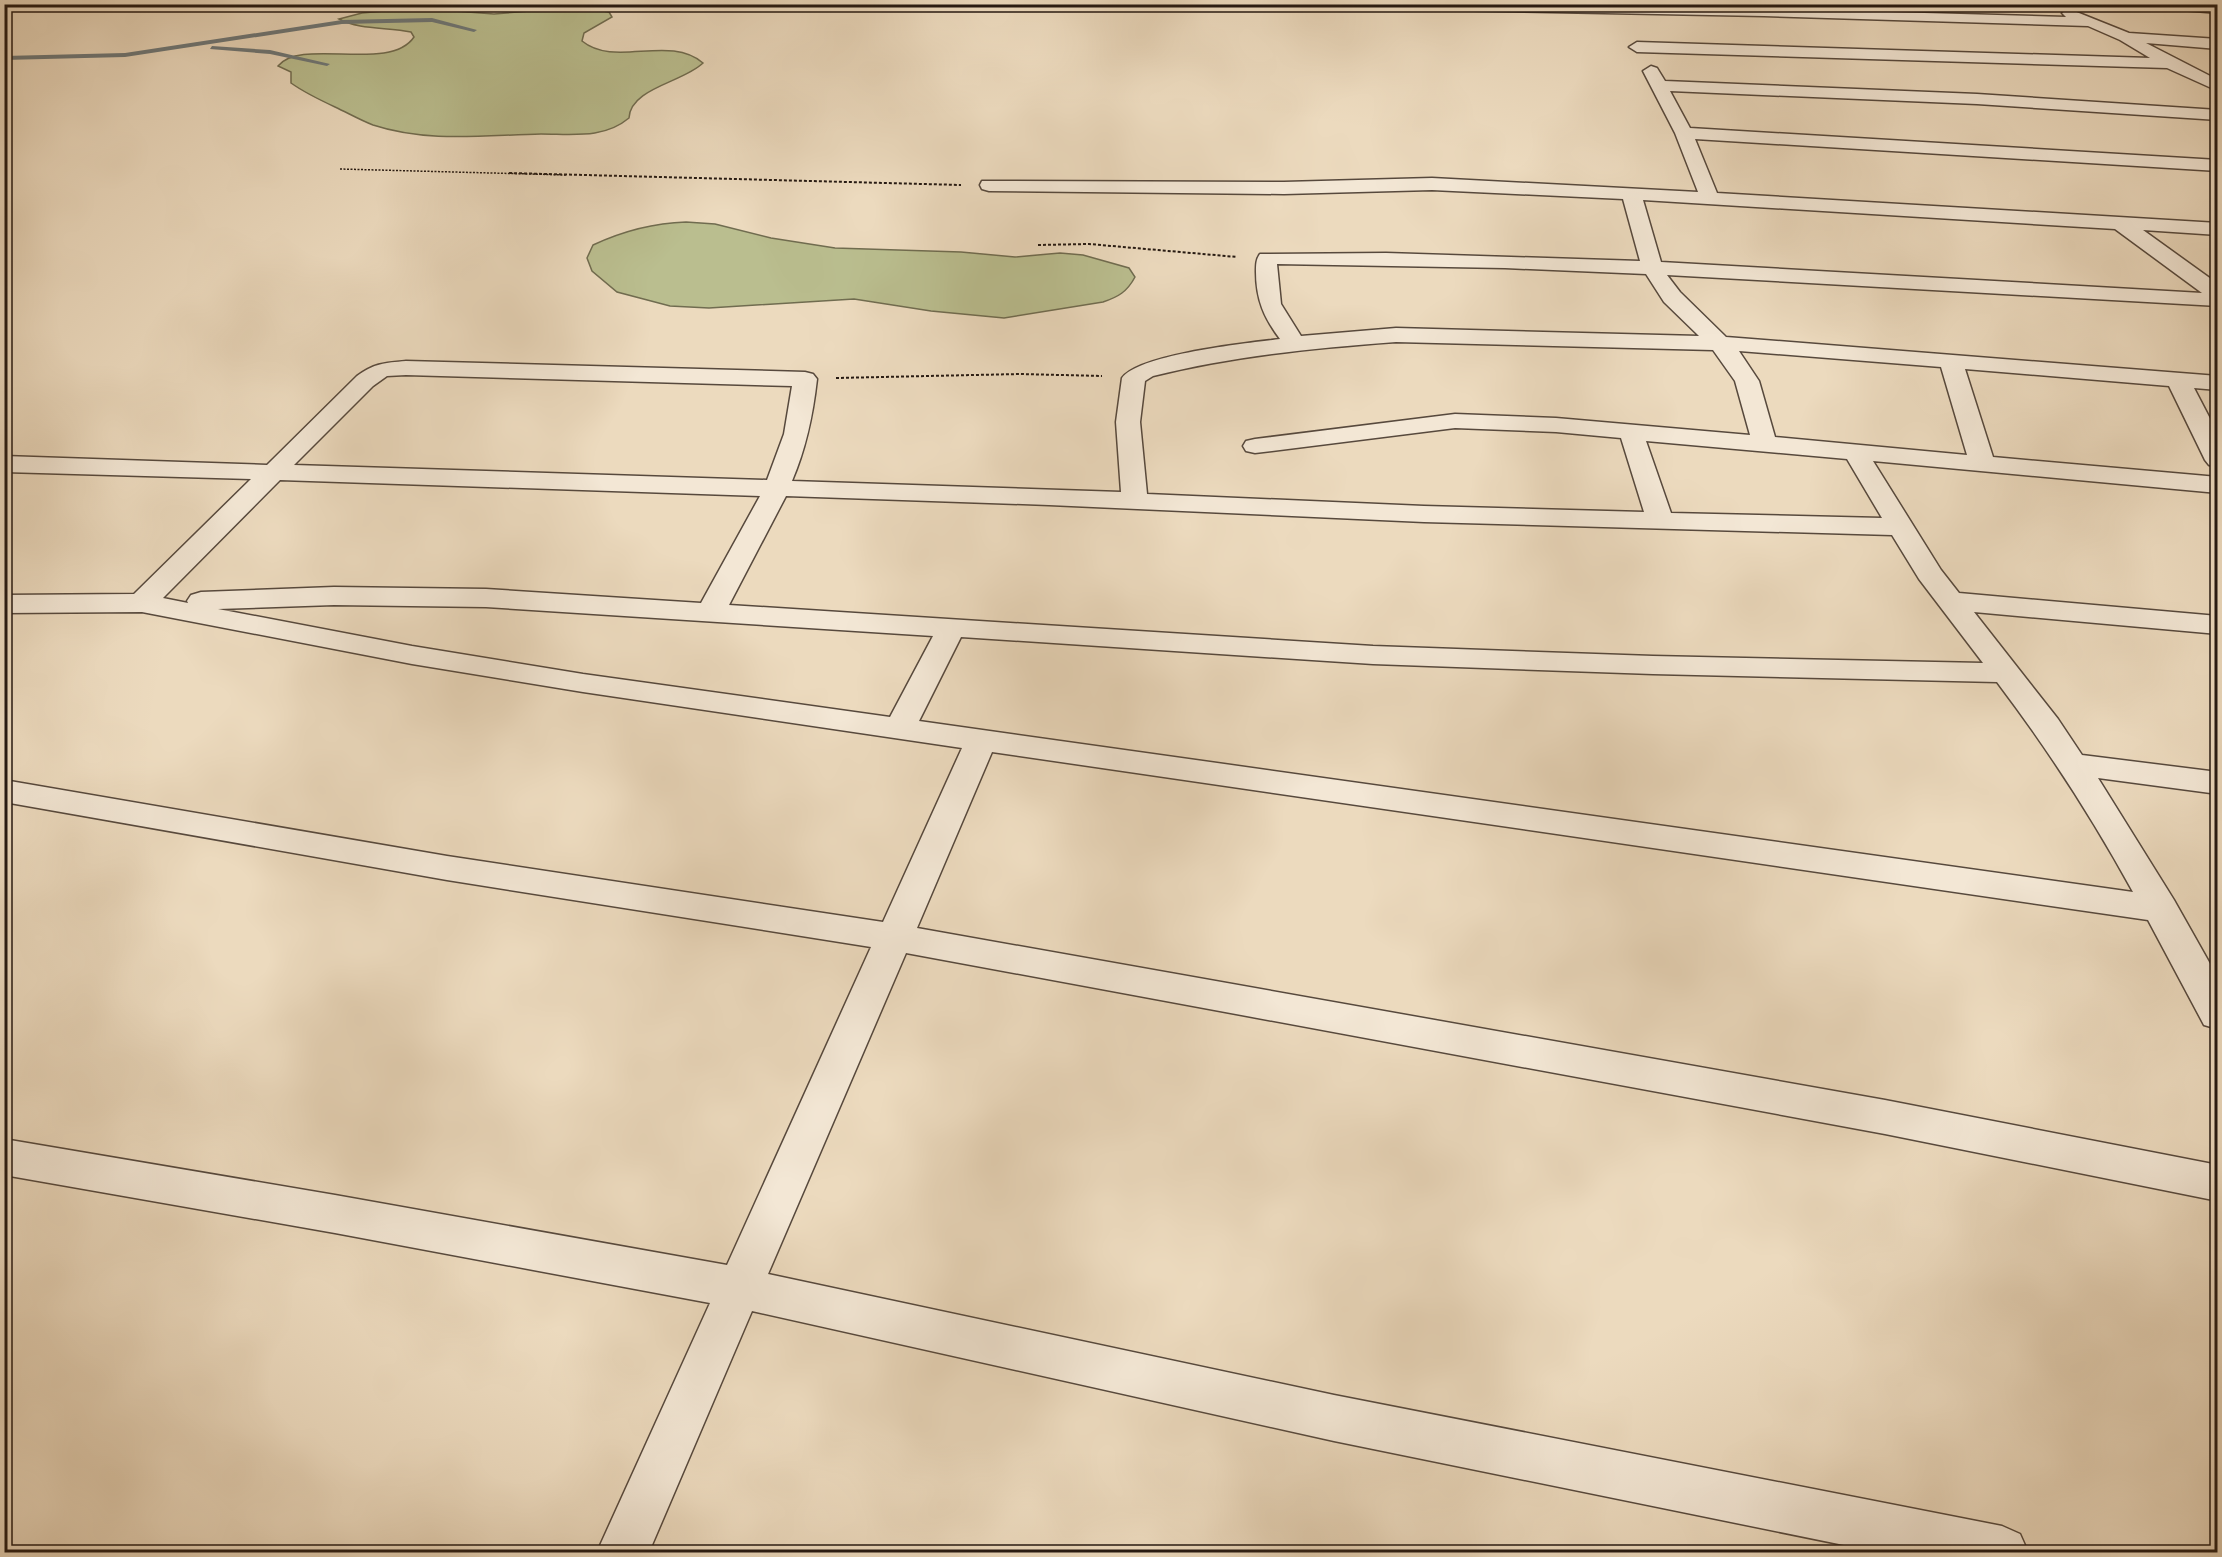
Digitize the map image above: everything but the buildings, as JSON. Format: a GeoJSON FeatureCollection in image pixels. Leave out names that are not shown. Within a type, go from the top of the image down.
{"type":"FeatureCollection","features":[{"type":"Feature","properties":{"kind":"street"},"geometry":{"type":"LineString","coordinates":[[1339,4],[2089,22]]}},
{"type":"Feature","properties":{"kind":"street"},"geometry":{"type":"LineString","coordinates":[[2050,4],[2124,37],[2169,63],[2217,86]]}},
{"type":"Feature","properties":{"kind":"street"},"geometry":{"type":"LineString","coordinates":[[2158,4],[2217,9]]}},
{"type":"Feature","properties":{"kind":"street"},"geometry":{"type":"LineString","coordinates":[[2183,5],[2217,23]]}},
{"type":"Feature","properties":{"kind":"street"},"geometry":{"type":"LineString","coordinates":[[1609,10],[1628,35],[1684,133],[1710,200]]}},
{"type":"Feature","properties":{"kind":"street"},"geometry":{"type":"LineString","coordinates":[[1628,35],[2169,63]]}},
{"type":"Feature","properties":{"kind":"street"},"geometry":{"type":"LineString","coordinates":[[2124,37],[2217,44]]}},
{"type":"Feature","properties":{"kind":"street"},"geometry":{"type":"LineString","coordinates":[[1659,86],[1966,99],[2217,115]]}},
{"type":"Feature","properties":{"kind":"street"},"geometry":{"type":"LineString","coordinates":[[1684,133],[2217,166]]}},
{"type":"Feature","properties":{"kind":"street"},"geometry":{"type":"LineString","coordinates":[[989,185],[1284,188],[1432,184],[2217,228]]}},
{"type":"Feature","properties":{"kind":"street"},"geometry":{"type":"LineString","coordinates":[[1632,195],[1648,256],[1671,296],[1720,344],[1745,376],[1764,444]]}},
{"type":"Feature","properties":{"kind":"street"},"geometry":{"type":"LineString","coordinates":[[2118,222],[2217,294]]}},
{"type":"Feature","properties":{"kind":"street"},"geometry":{"type":"LineString","coordinates":[[1295,344],[1276,321],[1268,301],[1267,258],[1412,258],[1654,267],[2217,300]]}},
{"type":"Feature","properties":{"kind":"street"},"geometry":{"type":"LineString","coordinates":[[1136,501],[1128,422],[1134,378],[1145,371],[1210,354],[1295,344],[1396,335],[1720,344],[2217,383]]}},
{"type":"Feature","properties":{"kind":"street"},"geometry":{"type":"LineString","coordinates":[[1951,363],[1983,464]]}},
{"type":"Feature","properties":{"kind":"street"},"geometry":{"type":"LineString","coordinates":[[142,603],[374,373],[391,368],[805,379],[797,433],[774,490],[746,549],[710,612]]}},
{"type":"Feature","properties":{"kind":"street"},"geometry":{"type":"LineString","coordinates":[[2178,380],[2217,460]]}},
{"type":"Feature","properties":{"kind":"street"},"geometry":{"type":"LineString","coordinates":[[1255,446],[1455,421],[1556,424],[2217,485]]}},
{"type":"Feature","properties":{"kind":"street"},"geometry":{"type":"LineString","coordinates":[[1631,432],[1660,519]]}},
{"type":"Feature","properties":{"kind":"street"},"geometry":{"type":"LineString","coordinates":[[1855,452],[1929,573],[2047,726],[2212,994]]}},
{"type":"Feature","properties":{"kind":"street"},"geometry":{"type":"LineString","coordinates":[[4,464],[1136,501],[1424,514],[1900,527]]}},
{"type":"Feature","properties":{"kind":"street"},"geometry":{"type":"LineString","coordinates":[[4,604],[142,603],[334,596],[486,598],[1373,655],[1653,665],[2005,673]]}},
{"type":"Feature","properties":{"kind":"street"},"geometry":{"type":"LineString","coordinates":[[1950,601],[2217,625]]}},
{"type":"Feature","properties":{"kind":"street"},"geometry":{"type":"LineString","coordinates":[[142,603],[423,657],[583,683],[2161,909]]}},
{"type":"Feature","properties":{"kind":"street"},"geometry":{"type":"LineString","coordinates":[[900,728],[952,627]]}},
{"type":"Feature","properties":{"kind":"street"},"geometry":{"type":"LineString","coordinates":[[623,1552],[981,741]]}},
{"type":"Feature","properties":{"kind":"street"},"geometry":{"type":"LineString","coordinates":[[2072,764],[2217,783]]}},
{"type":"Feature","properties":{"kind":"street"},"geometry":{"type":"LineString","coordinates":[[4,791],[447,868],[894,937],[1885,1117],[2217,1183]]}},
{"type":"Feature","properties":{"kind":"street"},"geometry":{"type":"LineString","coordinates":[[4,1157],[335,1214],[739,1288],[1334,1418],[2002,1552]]}},
{"type":"Feature","properties":{"kind":"path"},"geometry":{"type":"LineString","coordinates":[[340,169],[854,184],[989,185]]}},
{"type":"Feature","properties":{"kind":"path"},"geometry":{"type":"LineString","coordinates":[[1038,245],[1089,244],[1181,254],[1267,258]]}},
{"type":"Feature","properties":{"kind":"path"},"geometry":{"type":"LineString","coordinates":[[805,379],[1020,374],[1134,378]]}},
{"type":"Feature","properties":{"kind":"green space"},"geometry":{"type":"Polygon","coordinates":[[[580,7],[609,12],[612,17],[584,33],[582,41],[595,49],[610,52],[674,51],[689,55],[703,63],[694,70],[648,92],[638,99],[629,118],[619,125],[599,132],[456,137],[414,134],[373,125],[302,90],[291,83],[291,72],[278,66],[289,58],[306,54],[386,53],[402,47],[414,37],[411,32],[365,27],[339,19],[362,13],[428,9],[494,14],[580,7]]]}},
{"type":"Feature","properties":{"kind":"green space"},"geometry":{"type":"Polygon","coordinates":[[[686,222],[715,224],[771,238],[835,248],[961,252],[1015,257],[1060,253],[1083,255],[1129,268],[1135,277],[1122,293],[1103,302],[1004,318],[931,311],[854,299],[709,308],[670,306],[617,292],[592,271],[587,258],[593,245],[638,229],[686,222]]]}},
{"type":"Feature","properties":{"kind":"waterway"},"geometry":{"type":"LineString","coordinates":[[4,58],[125,55],[342,22],[432,20],[474,30]]}},
{"type":"Feature","properties":{"kind":"waterway"},"geometry":{"type":"LineString","coordinates":[[212,48],[270,52],[327,64]]}}]}
